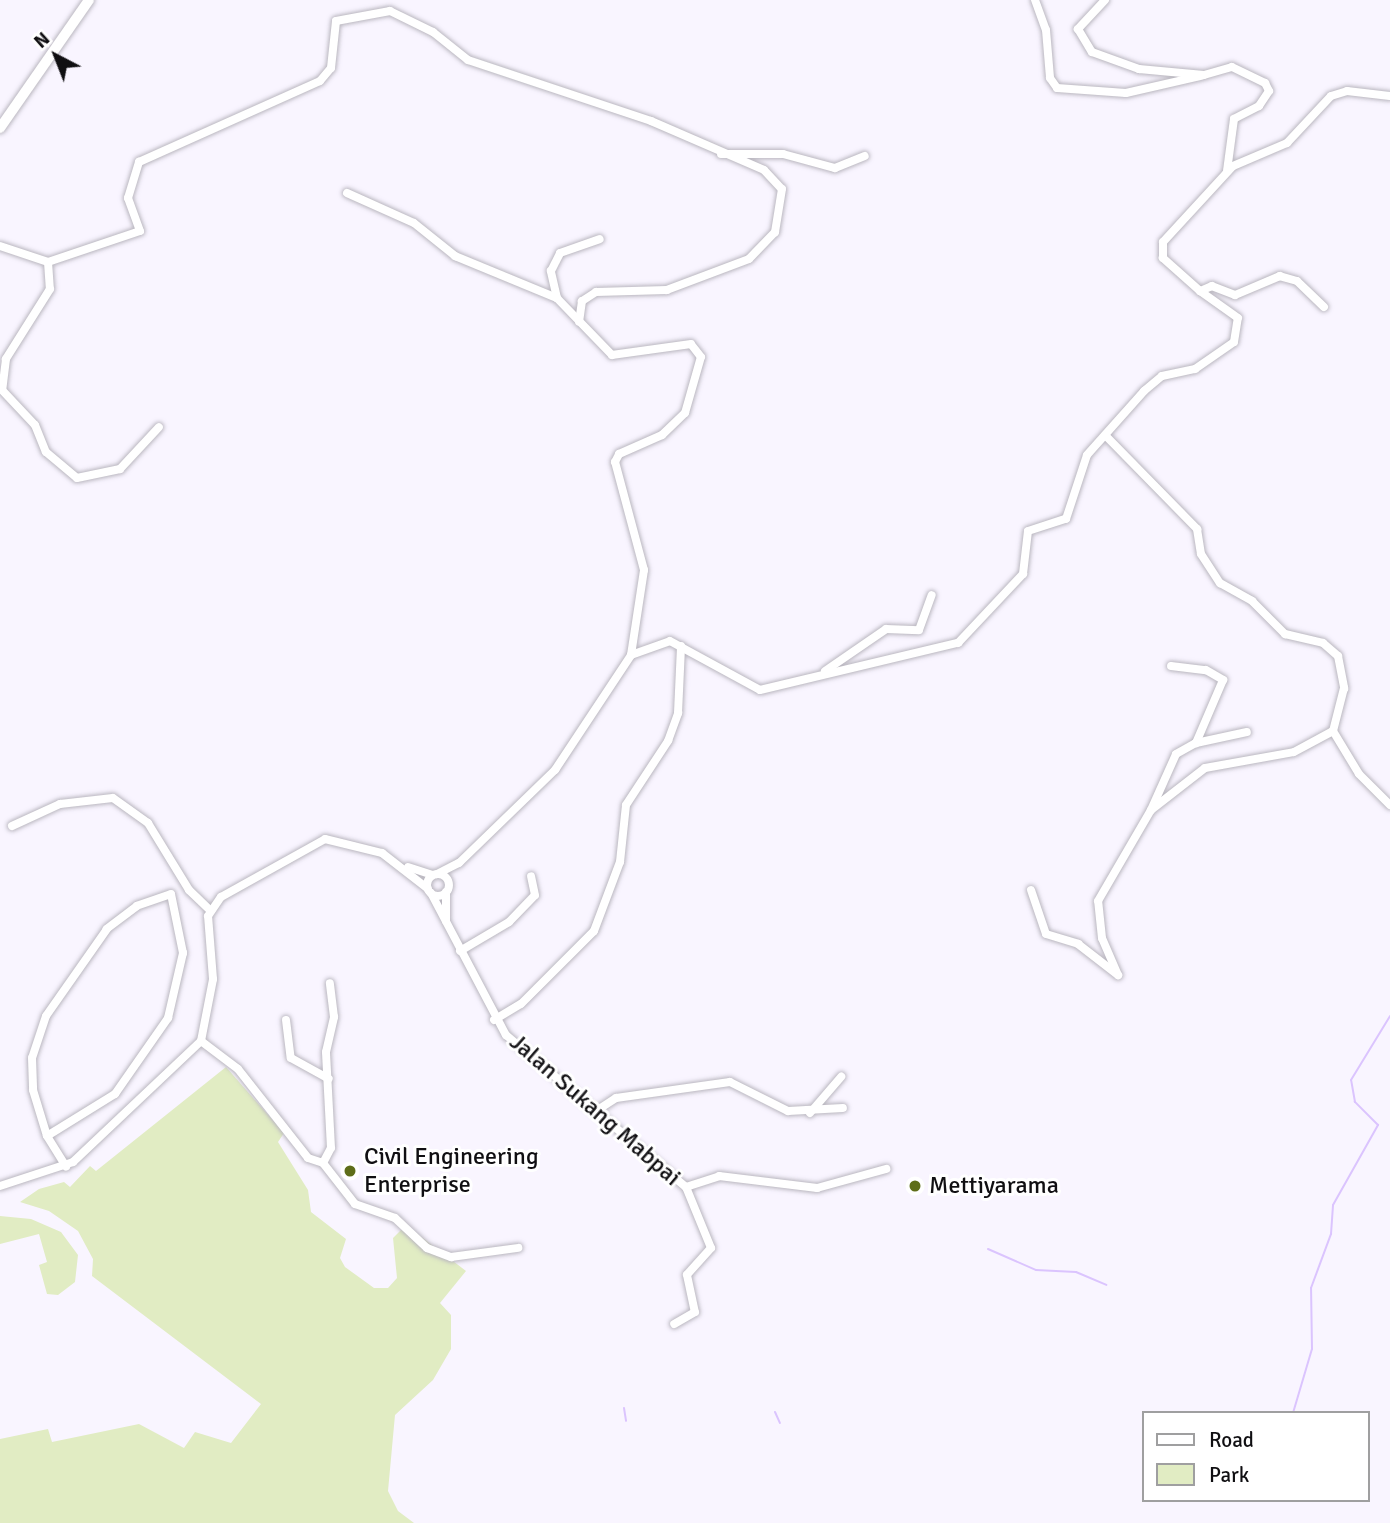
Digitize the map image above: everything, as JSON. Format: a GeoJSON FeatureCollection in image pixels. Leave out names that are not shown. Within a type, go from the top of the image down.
{"type":"FeatureCollection","features":[{"type":"Feature","properties":{"kind":"street"},"geometry":{"type":"LineString","coordinates":[[0,128],[89,0]]}},
{"type":"Feature","properties":{"kind":"street"},"geometry":{"type":"LineString","coordinates":[[1035,0],[1046,30],[1050,78],[1057,88],[1126,93],[1232,67],[1268,87],[1259,106],[1234,118],[1227,171]]}},
{"type":"Feature","properties":{"kind":"street"},"geometry":{"type":"LineString","coordinates":[[1105,0],[1078,29],[1092,51],[1139,69],[1204,75]]}},
{"type":"Feature","properties":{"kind":"street"},"geometry":{"type":"LineString","coordinates":[[0,246],[48,262],[143,229],[128,198],[139,162],[320,81],[331,68],[334,26],[348,15],[399,13],[468,60],[651,121],[764,170],[782,188],[766,245],[740,263],[667,290],[596,292],[582,301],[579,322]]}},
{"type":"Feature","properties":{"kind":"street"},"geometry":{"type":"LineString","coordinates":[[631,654],[661,640],[681,646],[760,690],[825,671],[958,643],[1023,574],[1028,531],[1066,519],[1087,455],[1155,380],[1195,369],[1234,342],[1238,318],[1200,291],[1161,250],[1227,171],[1287,143],[1338,93],[1390,96]]}},
{"type":"Feature","properties":{"kind":"street"},"geometry":{"type":"LineString","coordinates":[[721,153],[783,154],[835,168],[865,156]]}},
{"type":"Feature","properties":{"kind":"street"},"geometry":{"type":"LineString","coordinates":[[347,194],[414,223],[455,256],[557,298],[612,355],[691,344],[701,357],[685,413],[662,435],[619,454],[615,463],[644,570],[631,654],[581,739],[458,863],[435,875],[430,891],[447,889]]}},
{"type":"Feature","properties":{"kind":"street"},"geometry":{"type":"LineString","coordinates":[[557,298],[551,271],[560,253],[600,239]]}},
{"type":"Feature","properties":{"kind":"street"},"geometry":{"type":"LineString","coordinates":[[48,262],[50,289],[6,359],[2,390],[35,425],[46,452],[77,478],[120,469],[159,427]]}},
{"type":"Feature","properties":{"kind":"street"},"geometry":{"type":"LineString","coordinates":[[1200,291],[1212,286],[1235,295],[1280,276],[1297,281],[1324,307]]}},
{"type":"Feature","properties":{"kind":"street"},"geometry":{"type":"LineString","coordinates":[[1105,435],[1197,529],[1201,554],[1220,583],[1252,601],[1285,634],[1323,643],[1338,656],[1344,688],[1334,731],[1360,774],[1390,805]]}},
{"type":"Feature","properties":{"kind":"street"},"geometry":{"type":"LineString","coordinates":[[825,671],[886,629],[919,629],[932,596]]}},
{"type":"Feature","properties":{"kind":"street"},"geometry":{"type":"LineString","coordinates":[[494,1020],[521,1004],[594,931],[620,862],[626,805],[668,741],[678,713],[681,646]]}},
{"type":"Feature","properties":{"kind":"street"},"geometry":{"type":"LineString","coordinates":[[1171,666],[1206,670],[1223,680],[1196,743]]}},
{"type":"Feature","properties":{"kind":"street"},"geometry":{"type":"LineString","coordinates":[[1151,810],[1205,768],[1294,752],[1334,731]]}},
{"type":"Feature","properties":{"kind":"street"},"geometry":{"type":"LineString","coordinates":[[1031,890],[1046,934],[1078,944],[1118,975],[1102,939],[1098,901],[1151,810],[1176,754],[1196,743],[1247,732]]}},
{"type":"Feature","properties":{"kind":"street"},"geometry":{"type":"LineString","coordinates":[[0,1185],[66,1167],[201,1041],[213,979],[209,909],[190,890],[148,823],[113,798],[60,804],[12,827]]}},
{"type":"Feature","properties":{"kind":"street","name":"Jalan Sukang Mabpai"},"geometry":{"type":"LineString","coordinates":[[209,909],[319,840],[371,847],[408,867],[435,875]]}},
{"type":"Feature","properties":{"kind":"street"},"geometry":{"type":"LineString","coordinates":[[447,889],[458,863]]}},
{"type":"Feature","properties":{"kind":"street","name":"Jalan Sukang Mabpai"},"geometry":{"type":"LineString","coordinates":[[408,867],[430,891],[494,1020],[686,1187],[711,1248],[687,1275],[695,1312],[674,1324]]}},
{"type":"Feature","properties":{"kind":"street"},"geometry":{"type":"LineString","coordinates":[[435,875],[447,889]]}},
{"type":"Feature","properties":{"kind":"street"},"geometry":{"type":"LineString","coordinates":[[460,951],[509,922],[535,895],[531,876]]}},
{"type":"Feature","properties":{"kind":"street","name":"Jalan Sukang Mabpai"},"geometry":{"type":"LineString","coordinates":[[446,924],[447,889]]}},
{"type":"Feature","properties":{"kind":"street"},"geometry":{"type":"LineString","coordinates":[[47,1136],[115,1094],[168,1018],[183,953],[171,894],[137,906],[107,929],[56,995],[32,1058],[33,1090],[47,1136],[66,1167]]}},
{"type":"Feature","properties":{"kind":"street"},"geometry":{"type":"LineString","coordinates":[[323,1163],[331,1147],[326,1052],[335,1003],[330,983]]}},
{"type":"Feature","properties":{"kind":"street"},"geometry":{"type":"LineString","coordinates":[[286,1020],[291,1058],[329,1079]]}},
{"type":"Feature","properties":{"kind":"street"},"geometry":{"type":"LineString","coordinates":[[201,1041],[238,1069],[308,1158],[323,1163],[345,1195],[369,1212],[396,1218],[427,1248],[451,1257],[517,1248]]}},
{"type":"Feature","properties":{"kind":"street"},"geometry":{"type":"LineString","coordinates":[[810,1112],[841,1077]]}},
{"type":"Feature","properties":{"kind":"street"},"geometry":{"type":"LineString","coordinates":[[596,1111],[616,1098],[730,1083],[788,1111],[810,1112],[843,1108]]}},
{"type":"Feature","properties":{"kind":"street"},"geometry":{"type":"LineString","coordinates":[[686,1187],[719,1176],[817,1188],[886,1169]]}},
{"type":"Feature","properties":{"kind":"green space"},"geometry":{"type":"Polygon","coordinates":[[[226,1067],[284,1133],[278,1142],[308,1190],[311,1212],[346,1239],[340,1258],[345,1267],[374,1288],[388,1288],[397,1278],[393,1238],[406,1225],[466,1271],[440,1303],[451,1315],[451,1349],[433,1380],[395,1415],[388,1491],[398,1511],[414,1523],[0,1523],[0,1439],[48,1429],[52,1442],[139,1424],[184,1448],[195,1432],[231,1443],[261,1404],[92,1276],[93,1259],[78,1231],[49,1211],[20,1202],[39,1189],[64,1182],[70,1187],[90,1166],[96,1171],[226,1067]]]}},
{"type":"Feature","properties":{"kind":"green space"},"geometry":{"type":"Polygon","coordinates":[[[0,1216],[31,1219],[61,1232],[78,1255],[75,1282],[58,1295],[47,1294],[39,1265],[47,1262],[39,1234],[0,1244],[0,1216]]]}},
{"type":"Feature","properties":{"kind":"waterway"},"geometry":{"type":"LineString","coordinates":[[1294,1411],[1312,1349],[1311,1288],[1331,1234],[1333,1205],[1378,1125],[1355,1102],[1351,1080],[1390,1016]]}},
{"type":"Feature","properties":{"kind":"waterway"},"geometry":{"type":"LineString","coordinates":[[988,1249],[1036,1270],[1076,1272],[1106,1285]]}},
{"type":"Feature","properties":{"kind":"waterway"},"geometry":{"type":"LineString","coordinates":[[624,1408],[626,1421]]}},
{"type":"Feature","properties":{"kind":"waterway"},"geometry":{"type":"LineString","coordinates":[[775,1412],[780,1423]]}},
{"type":"Feature","properties":{"kind":"place","name":"Civil Engineering Enterprise"},"geometry":{"type":"Point","coordinates":[350,1171]}},
{"type":"Feature","properties":{"kind":"place","name":"Mettiyarama"},"geometry":{"type":"Point","coordinates":[915,1186]}}]}
